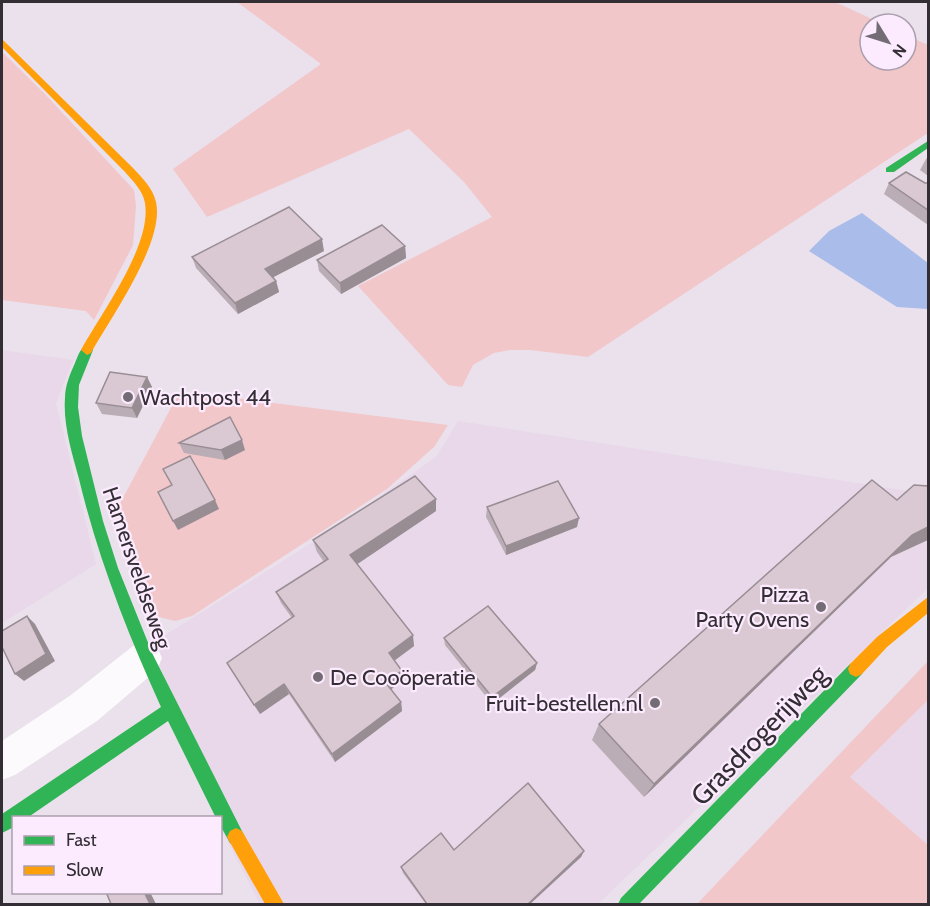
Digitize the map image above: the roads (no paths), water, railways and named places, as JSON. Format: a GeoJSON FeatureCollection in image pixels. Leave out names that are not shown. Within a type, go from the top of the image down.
{"type":"FeatureCollection","features":[{"type":"Feature","properties":{"kind":"street","name":"Hamersveldseweg"},"geometry":{"type":"LineString","coordinates":[[2,42],[135,176],[152,205],[148,234],[74,379],[72,411],[97,533],[145,658],[237,840],[275,904]]}},
{"type":"Feature","properties":{"kind":"street"},"geometry":{"type":"LineString","coordinates":[[898,171],[928,144]]}},
{"type":"Feature","properties":{"kind":"street","name":"Grasdrogerijweg"},"geometry":{"type":"LineString","coordinates":[[627,904],[882,642],[928,604]]}},
{"type":"Feature","properties":{"kind":"street"},"geometry":{"type":"LineString","coordinates":[[2,762],[84,708],[145,658]]}},
{"type":"Feature","properties":{"kind":"street"},"geometry":{"type":"LineString","coordinates":[[14,816],[170,710]]}},
{"type":"Feature","properties":{"kind":"water"},"geometry":{"type":"Polygon","coordinates":[[[862,213],[928,263],[928,309],[897,307],[809,251],[829,231],[862,213]]]}},
{"type":"Feature","properties":{"kind":"place","name":"Wachtpost 44"},"geometry":{"type":"Point","coordinates":[128,397]}},
{"type":"Feature","properties":{"kind":"place","name":"Pizza Party Ovens"},"geometry":{"type":"Point","coordinates":[821,607]}},
{"type":"Feature","properties":{"kind":"place","name":"De Cooöperatie"},"geometry":{"type":"Point","coordinates":[318,677]}},
{"type":"Feature","properties":{"kind":"place","name":"Fruit-bestellen.nl"},"geometry":{"type":"Point","coordinates":[655,703]}}]}
